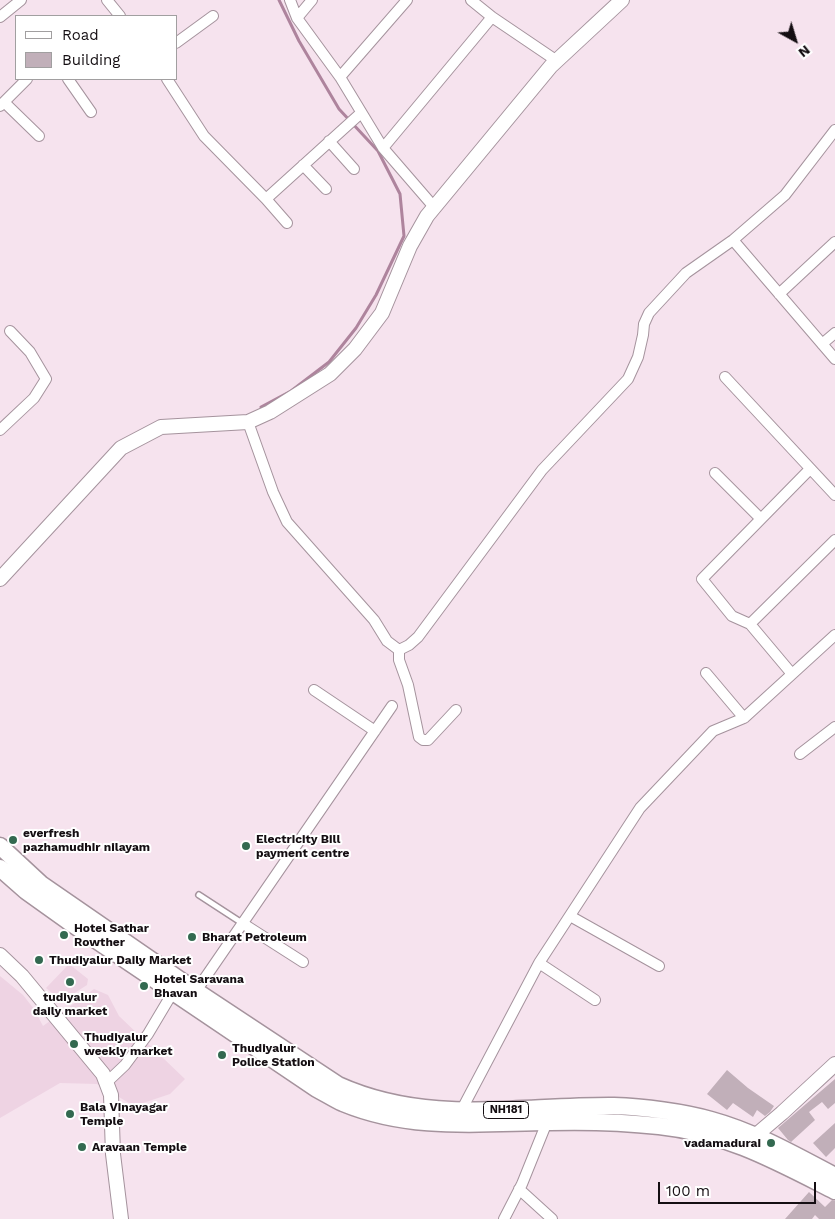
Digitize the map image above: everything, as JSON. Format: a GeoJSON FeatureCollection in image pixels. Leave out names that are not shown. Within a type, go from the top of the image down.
{"type":"FeatureCollection","features":[{"type":"Feature","properties":{"kind":"highway","name":"NH181"},"geometry":{"type":"LineString","coordinates":[[0,846],[41,884],[338,1086],[383,1102],[441,1111],[615,1106],[658,1110],[710,1119],[835,1191]]}},
{"type":"Feature","properties":{"kind":"highway","name":"NH181"},"geometry":{"type":"LineString","coordinates":[[0,868],[26,891],[68,921],[317,1088],[343,1103],[404,1121],[443,1125],[602,1121],[660,1126],[752,1142],[835,1176]]}},
{"type":"Feature","properties":{"kind":"main road"},"geometry":{"type":"LineString","coordinates":[[0,579],[121,448],[161,427],[248,422],[302,394],[330,374],[355,349],[382,313],[410,246],[434,207],[545,74],[622,0]]}},
{"type":"Feature","properties":{"kind":"main road"},"geometry":{"type":"LineString","coordinates":[[0,955],[22,976],[98,1067],[106,1082],[110,1094],[113,1154],[121,1219]]}},
{"type":"Feature","properties":{"kind":"main road"},"geometry":{"type":"LineString","coordinates":[[752,1142],[835,1064]]}},
{"type":"Feature","properties":{"kind":"street"},"geometry":{"type":"LineString","coordinates":[[0,17],[21,0]]}},
{"type":"Feature","properties":{"kind":"street"},"geometry":{"type":"LineString","coordinates":[[107,0],[119,15]]}},
{"type":"Feature","properties":{"kind":"street"},"geometry":{"type":"LineString","coordinates":[[290,0],[297,18],[340,77],[354,119],[383,148],[434,207]]}},
{"type":"Feature","properties":{"kind":"street"},"geometry":{"type":"LineString","coordinates":[[297,18],[312,0]]}},
{"type":"Feature","properties":{"kind":"street"},"geometry":{"type":"LineString","coordinates":[[340,77],[407,0]]}},
{"type":"Feature","properties":{"kind":"street"},"geometry":{"type":"LineString","coordinates":[[471,0],[492,17],[557,61]]}},
{"type":"Feature","properties":{"kind":"street"},"geometry":{"type":"LineString","coordinates":[[178,42],[213,16]]}},
{"type":"Feature","properties":{"kind":"street"},"geometry":{"type":"LineString","coordinates":[[383,148],[492,17]]}},
{"type":"Feature","properties":{"kind":"street"},"geometry":{"type":"LineString","coordinates":[[26,80],[2,104],[39,136]]}},
{"type":"Feature","properties":{"kind":"street"},"geometry":{"type":"LineString","coordinates":[[69,80],[91,112]]}},
{"type":"Feature","properties":{"kind":"street"},"geometry":{"type":"LineString","coordinates":[[167,80],[204,136],[287,223]]}},
{"type":"Feature","properties":{"kind":"street"},"geometry":{"type":"LineString","coordinates":[[266,199],[354,119]]}},
{"type":"Feature","properties":{"kind":"street"},"geometry":{"type":"LineString","coordinates":[[399,650],[410,645],[418,637],[542,470],[628,379],[638,357],[644,324],[649,313],[686,273],[733,240],[785,195],[835,130]]}},
{"type":"Feature","properties":{"kind":"street"},"geometry":{"type":"LineString","coordinates":[[329,142],[354,169]]}},
{"type":"Feature","properties":{"kind":"street"},"geometry":{"type":"LineString","coordinates":[[303,165],[326,189]]}},
{"type":"Feature","properties":{"kind":"street"},"geometry":{"type":"LineString","coordinates":[[733,240],[835,360]]}},
{"type":"Feature","properties":{"kind":"street"},"geometry":{"type":"LineString","coordinates":[[779,294],[835,242]]}},
{"type":"Feature","properties":{"kind":"street"},"geometry":{"type":"LineString","coordinates":[[0,430],[34,398],[46,379],[30,352],[10,331]]}},
{"type":"Feature","properties":{"kind":"street"},"geometry":{"type":"LineString","coordinates":[[822,344],[835,333]]}},
{"type":"Feature","properties":{"kind":"street"},"geometry":{"type":"LineString","coordinates":[[725,377],[835,495]]}},
{"type":"Feature","properties":{"kind":"street"},"geometry":{"type":"LineString","coordinates":[[248,422],[272,492],[288,522],[374,620],[386,641],[399,650]]}},
{"type":"Feature","properties":{"kind":"street"},"geometry":{"type":"LineString","coordinates":[[792,674],[750,624],[732,616],[702,579],[810,468]]}},
{"type":"Feature","properties":{"kind":"street"},"geometry":{"type":"LineString","coordinates":[[715,473],[761,519]]}},
{"type":"Feature","properties":{"kind":"street"},"geometry":{"type":"LineString","coordinates":[[750,624],[835,540]]}},
{"type":"Feature","properties":{"kind":"street"},"geometry":{"type":"LineString","coordinates":[[461,1111],[540,963],[640,808],[713,731],[744,718],[835,635]]}},
{"type":"Feature","properties":{"kind":"street"},"geometry":{"type":"LineString","coordinates":[[399,650],[398,660],[408,685],[419,737],[423,740],[428,740],[456,710]]}},
{"type":"Feature","properties":{"kind":"street"},"geometry":{"type":"LineString","coordinates":[[706,673],[744,718]]}},
{"type":"Feature","properties":{"kind":"street"},"geometry":{"type":"LineString","coordinates":[[314,690],[375,732]]}},
{"type":"Feature","properties":{"kind":"street"},"geometry":{"type":"LineString","coordinates":[[196,991],[392,706]]}},
{"type":"Feature","properties":{"kind":"street"},"geometry":{"type":"LineString","coordinates":[[800,754],[835,727]]}},
{"type":"Feature","properties":{"kind":"street"},"geometry":{"type":"LineString","coordinates":[[570,916],[659,966]]}},
{"type":"Feature","properties":{"kind":"street"},"geometry":{"type":"LineString","coordinates":[[242,923],[303,962]]}},
{"type":"Feature","properties":{"kind":"street"},"geometry":{"type":"LineString","coordinates":[[540,963],[595,1000]]}},
{"type":"Feature","properties":{"kind":"street"},"geometry":{"type":"LineString","coordinates":[[106,1082],[125,1065],[148,1034],[173,992]]}},
{"type":"Feature","properties":{"kind":"street"},"geometry":{"type":"LineString","coordinates":[[504,1219],[520,1189],[547,1122]]}},
{"type":"Feature","properties":{"kind":"street"},"geometry":{"type":"LineString","coordinates":[[520,1189],[552,1219]]}},
{"type":"Feature","properties":{"kind":"lane"},"geometry":{"type":"LineString","coordinates":[[199,895],[242,923]]}},
{"type":"Feature","properties":{"kind":"shaded area","name":"tudiyalur daily market"},"geometry":{"type":"Polygon","coordinates":[[[69,964],[88,979],[87,985],[62,1001],[46,988],[69,964]]]}},
{"type":"Feature","properties":{"kind":"shaded area","name":"Thudiyalur weekly market"},"geometry":{"type":"Polygon","coordinates":[[[0,976],[23,995],[34,1009],[43,1026],[94,989],[108,995],[119,1016],[185,1079],[170,1094],[134,1106],[97,1084],[60,1083],[0,1118],[0,976]]]}},
{"type":"Feature","properties":{"kind":"building"},"geometry":{"type":"Polygon","coordinates":[[[727,1070],[748,1088],[774,1106],[770,1112],[765,1116],[757,1110],[753,1117],[733,1103],[727,1110],[707,1094],[727,1070]]]}},
{"type":"Feature","properties":{"kind":"building"},"geometry":{"type":"Polygon","coordinates":[[[835,1079],[835,1103],[828,1109],[822,1102],[809,1112],[815,1120],[791,1142],[788,1140],[778,1128],[835,1079]]]}},
{"type":"Feature","properties":{"kind":"building"},"geometry":{"type":"Polygon","coordinates":[[[835,1123],[835,1148],[826,1157],[813,1143],[835,1123]]]}},
{"type":"Feature","properties":{"kind":"building"},"geometry":{"type":"Polygon","coordinates":[[[809,1192],[825,1207],[832,1200],[835,1201],[835,1219],[819,1219],[815,1215],[812,1219],[785,1219],[809,1192]]]}},
{"type":"Feature","properties":{"kind":"waterway"},"geometry":{"type":"LineString","coordinates":[[261,407],[291,391],[329,362],[356,328],[376,295],[404,236],[400,194],[378,151],[339,109],[299,41],[279,0]]}},
{"type":"Feature","properties":{"kind":"place","name":"everfresh pazhamudhir nilayam"},"geometry":{"type":"Point","coordinates":[13,840]}},
{"type":"Feature","properties":{"kind":"place","name":"Electricity Bill payment centre"},"geometry":{"type":"Point","coordinates":[246,846]}},
{"type":"Feature","properties":{"kind":"place","name":"Hotel Sathar Rowther"},"geometry":{"type":"Point","coordinates":[64,935]}},
{"type":"Feature","properties":{"kind":"place","name":"Bharat Petroleum"},"geometry":{"type":"Point","coordinates":[192,937]}},
{"type":"Feature","properties":{"kind":"place","name":"Thudiyalur Daily Market"},"geometry":{"type":"Point","coordinates":[39,960]}},
{"type":"Feature","properties":{"kind":"place","name":"tudiyalur daily market"},"geometry":{"type":"Point","coordinates":[70,982]}},
{"type":"Feature","properties":{"kind":"place","name":"Hotel Saravana Bhavan"},"geometry":{"type":"Point","coordinates":[144,986]}},
{"type":"Feature","properties":{"kind":"place","name":"Thudiyalur weekly market"},"geometry":{"type":"Point","coordinates":[74,1044]}},
{"type":"Feature","properties":{"kind":"place","name":"Thudiyalur Police Station"},"geometry":{"type":"Point","coordinates":[222,1055]}},
{"type":"Feature","properties":{"kind":"place","name":"Bala Vinayagar Temple"},"geometry":{"type":"Point","coordinates":[70,1114]}},
{"type":"Feature","properties":{"kind":"place","name":"vadamadurai"},"geometry":{"type":"Point","coordinates":[771,1143]}},
{"type":"Feature","properties":{"kind":"place","name":"Aravaan Temple"},"geometry":{"type":"Point","coordinates":[82,1147]}}]}
